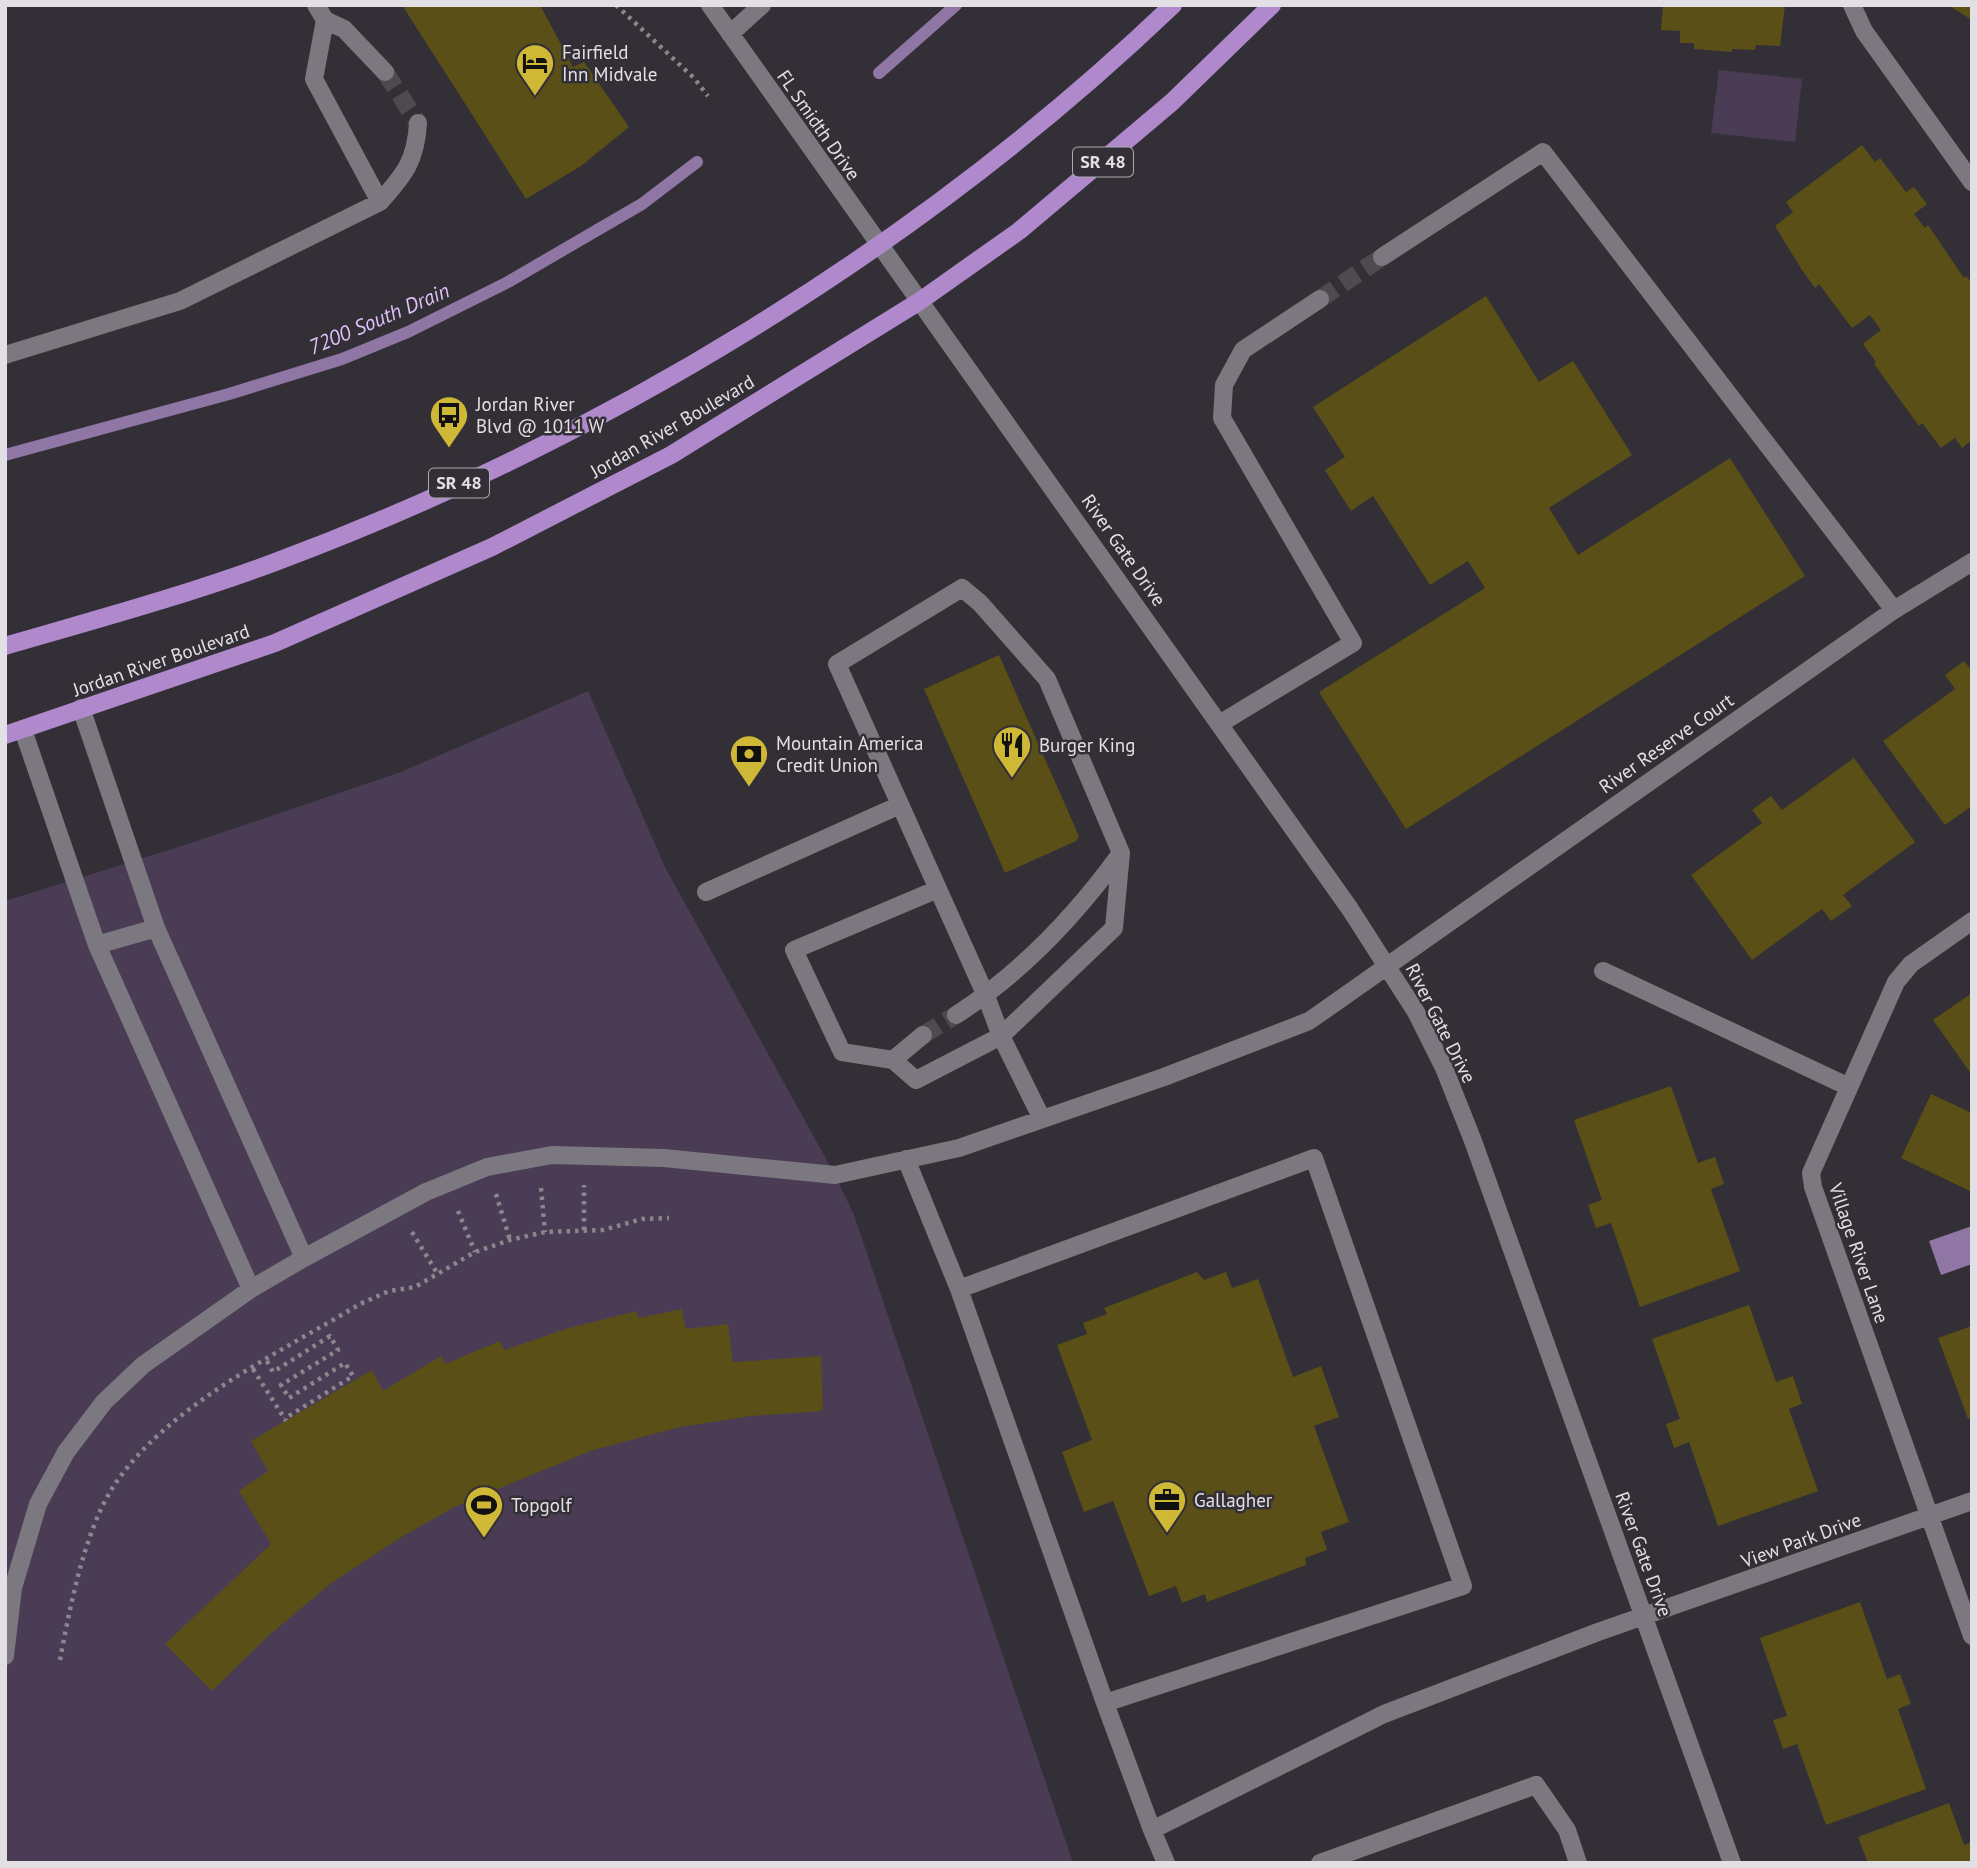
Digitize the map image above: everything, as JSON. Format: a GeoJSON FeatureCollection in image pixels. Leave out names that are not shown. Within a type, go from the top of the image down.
{"type":"FeatureCollection","features":[{"type":"Feature","properties":{"kind":"main road","name":"SR 48"},"geometry":{"type":"LineString","coordinates":[[5,646],[166,599],[271,563],[454,486],[634,397],[728,342],[956,189],[1055,109],[1173,5]]}},
{"type":"Feature","properties":{"kind":"main road","name":"Jordan River Boulevard"},"geometry":{"type":"LineString","coordinates":[[14,732],[275,643],[492,547],[671,455],[920,301],[1019,231],[1172,102],[1272,5]]}},
{"type":"Feature","properties":{"kind":"street","name":"FL Smidth Drive"},"geometry":{"type":"LineString","coordinates":[[710,5],[895,268]]}},
{"type":"Feature","properties":{"kind":"street"},"geometry":{"type":"LineString","coordinates":[[730,34],[762,5]]}},
{"type":"Feature","properties":{"kind":"street"},"geometry":{"type":"LineString","coordinates":[[1852,5],[1864,31],[1972,182]]}},
{"type":"Feature","properties":{"kind":"street"},"geometry":{"type":"LineString","coordinates":[[380,202],[314,79],[320,13],[344,29],[385,72]]}},
{"type":"Feature","properties":{"kind":"street"},"geometry":{"type":"LineString","coordinates":[[5,355],[180,301],[380,202],[405,174],[417,147],[418,123]]}},
{"type":"Feature","properties":{"kind":"street"},"geometry":{"type":"LineString","coordinates":[[1382,257],[1543,152],[1894,610]]}},
{"type":"Feature","properties":{"kind":"street","name":"River Gate Drive"},"geometry":{"type":"LineString","coordinates":[[895,268],[1221,723],[1387,963],[1431,1040],[1473,1141],[1732,1863]]}},
{"type":"Feature","properties":{"kind":"street"},"geometry":{"type":"LineString","coordinates":[[1221,723],[1353,643],[1222,418],[1223,385],[1243,350],[1320,299]]}},
{"type":"Feature","properties":{"kind":"street","name":"River Reserve Court"},"geometry":{"type":"LineString","coordinates":[[5,1656],[13,1588],[38,1504],[66,1452],[104,1402],[143,1365],[251,1289],[304,1258],[397,1208],[487,1167],[539,1158],[584,1156],[664,1158],[835,1175],[959,1148],[1309,1021],[1387,963],[1894,610],[1972,562]]}},
{"type":"Feature","properties":{"kind":"street"},"geometry":{"type":"LineString","coordinates":[[938,890],[794,950],[842,1052],[893,1060],[916,1080],[1001,1036],[1115,928],[1121,853],[1047,679],[980,603],[962,588],[837,664],[986,996],[1001,1036],[1042,1119]]}},
{"type":"Feature","properties":{"kind":"street"},"geometry":{"type":"LineString","coordinates":[[81,708],[156,928],[304,1258]]}},
{"type":"Feature","properties":{"kind":"street"},"geometry":{"type":"LineString","coordinates":[[14,732],[97,945],[251,1289]]}},
{"type":"Feature","properties":{"kind":"street"},"geometry":{"type":"LineString","coordinates":[[706,892],[900,805]]}},
{"type":"Feature","properties":{"kind":"street"},"geometry":{"type":"LineString","coordinates":[[956,1015],[986,996],[1086,902],[1121,853]]}},
{"type":"Feature","properties":{"kind":"street","name":"Village River Lane"},"geometry":{"type":"LineString","coordinates":[[1972,921],[1903,972],[1811,1173],[1812,1187],[1972,1636]]}},
{"type":"Feature","properties":{"kind":"street"},"geometry":{"type":"LineString","coordinates":[[97,945],[156,928]]}},
{"type":"Feature","properties":{"kind":"street"},"geometry":{"type":"LineString","coordinates":[[1603,971],[1849,1087]]}},
{"type":"Feature","properties":{"kind":"street"},"geometry":{"type":"LineString","coordinates":[[893,1060],[923,1035]]}},
{"type":"Feature","properties":{"kind":"street"},"geometry":{"type":"LineString","coordinates":[[959,1290],[1314,1158],[1463,1586],[1105,1703]]}},
{"type":"Feature","properties":{"kind":"street"},"geometry":{"type":"LineString","coordinates":[[906,1159],[959,1290],[1105,1703],[1166,1863]]}},
{"type":"Feature","properties":{"kind":"street","name":"View Park Drive"},"geometry":{"type":"LineString","coordinates":[[1153,1830],[1384,1714],[1598,1632],[1972,1501]]}},
{"type":"Feature","properties":{"kind":"street"},"geometry":{"type":"LineString","coordinates":[[1320,1863],[1536,1785],[1567,1830],[1578,1863]]}},
{"type":"Feature","properties":{"kind":"path"},"geometry":{"type":"LineString","coordinates":[[616,5],[694,78],[708,96]]}},
{"type":"Feature","properties":{"kind":"path"},"geometry":{"type":"LineString","coordinates":[[584,1156],[584,1230]]}},
{"type":"Feature","properties":{"kind":"path"},"geometry":{"type":"LineString","coordinates":[[539,1158],[545,1232]]}},
{"type":"Feature","properties":{"kind":"path"},"geometry":{"type":"LineString","coordinates":[[487,1167],[510,1240]]}},
{"type":"Feature","properties":{"kind":"path"},"geometry":{"type":"LineString","coordinates":[[447,1184],[475,1252]]}},
{"type":"Feature","properties":{"kind":"path"},"geometry":{"type":"LineString","coordinates":[[397,1208],[437,1273]]}},
{"type":"Feature","properties":{"kind":"path"},"geometry":{"type":"LineString","coordinates":[[60,1660],[93,1532],[113,1488],[128,1467],[191,1408],[360,1304],[389,1291],[415,1287],[475,1252],[545,1232],[603,1230],[642,1219],[669,1218]]}},
{"type":"Feature","properties":{"kind":"path"},"geometry":{"type":"LineString","coordinates":[[253,1369],[285,1420],[353,1376],[345,1363],[289,1398],[281,1385],[338,1350],[330,1336],[273,1372],[267,1361]]}},
{"type":"Feature","properties":{"kind":"shaded area"},"geometry":{"type":"Polygon","coordinates":[[[1719,70],[1802,79],[1795,142],[1711,133],[1719,70]]]}},
{"type":"Feature","properties":{"kind":"shaded area","name":"Topgolf"},"geometry":{"type":"Polygon","coordinates":[[[588,691],[666,869],[835,1175],[854,1215],[1073,1863],[5,1863],[5,901],[185,845],[401,772],[588,691]]]}},
{"type":"Feature","properties":{"kind":"shaded area"},"geometry":{"type":"Polygon","coordinates":[[[1972,1226],[1972,1264],[1941,1275],[1929,1241],[1972,1226]]]}},
{"type":"Feature","properties":{"kind":"building","name":"Fairfield Inn Midvale"},"geometry":{"type":"Polygon","coordinates":[[[402,5],[540,5],[573,67],[584,62],[629,127],[581,166],[526,199],[402,5]]]}},
{"type":"Feature","properties":{"kind":"building"},"geometry":{"type":"Polygon","coordinates":[[[1663,5],[1785,5],[1780,46],[1756,45],[1755,50],[1732,49],[1732,52],[1694,49],[1694,43],[1680,43],[1680,31],[1661,30],[1663,5]]]}},
{"type":"Feature","properties":{"kind":"building"},"geometry":{"type":"Polygon","coordinates":[[[1948,5],[1972,5],[1972,20],[1948,5]]]}},
{"type":"Feature","properties":{"kind":"building"},"geometry":{"type":"Polygon","coordinates":[[[1862,145],[1875,162],[1880,158],[1906,192],[1914,187],[1927,204],[1914,214],[1925,228],[1928,225],[1964,278],[1966,276],[1972,283],[1972,440],[1962,448],[1955,438],[1941,448],[1922,423],[1919,426],[1874,364],[1876,362],[1863,344],[1881,330],[1870,315],[1852,328],[1819,284],[1815,288],[1775,226],[1793,212],[1786,202],[1862,145]]]}},
{"type":"Feature","properties":{"kind":"building"},"geometry":{"type":"Polygon","coordinates":[[[1486,296],[1539,382],[1573,361],[1632,455],[1549,508],[1578,555],[1730,458],[1805,576],[1406,829],[1319,692],[1485,588],[1468,561],[1430,585],[1373,496],[1351,511],[1325,470],[1345,457],[1313,407],[1486,296]]]}},
{"type":"Feature","properties":{"kind":"building"},"geometry":{"type":"Polygon","coordinates":[[[999,655],[1079,836],[1076,841],[1005,873],[924,689],[999,655]]]}},
{"type":"Feature","properties":{"kind":"building"},"geometry":{"type":"Polygon","coordinates":[[[1964,661],[1972,671],[1972,806],[1945,825],[1883,741],[1955,689],[1945,675],[1964,661]]]}},
{"type":"Feature","properties":{"kind":"building"},"geometry":{"type":"Polygon","coordinates":[[[1854,758],[1915,842],[1843,895],[1852,906],[1831,921],[1822,909],[1752,960],[1691,875],[1762,823],[1752,810],[1771,796],[1782,810],[1854,758]]]}},
{"type":"Feature","properties":{"kind":"building"},"geometry":{"type":"Polygon","coordinates":[[[1972,993],[1972,1075],[1933,1020],[1972,993]]]}},
{"type":"Feature","properties":{"kind":"building"},"geometry":{"type":"Polygon","coordinates":[[[1671,1086],[1698,1163],[1715,1157],[1724,1184],[1711,1189],[1740,1271],[1640,1307],[1611,1223],[1596,1228],[1588,1205],[1602,1200],[1574,1120],[1671,1086]]]}},
{"type":"Feature","properties":{"kind":"building"},"geometry":{"type":"Polygon","coordinates":[[[1931,1094],[1972,1113],[1972,1192],[1901,1158],[1931,1094]]]}},
{"type":"Feature","properties":{"kind":"building"},"geometry":{"type":"Polygon","coordinates":[[[1197,1272],[1204,1280],[1226,1272],[1232,1288],[1258,1279],[1293,1377],[1321,1366],[1339,1417],[1314,1426],[1349,1522],[1321,1532],[1327,1550],[1305,1558],[1306,1565],[1207,1602],[1205,1594],[1182,1603],[1176,1586],[1149,1596],[1113,1501],[1084,1512],[1062,1452],[1092,1440],[1057,1345],[1087,1334],[1083,1323],[1107,1314],[1104,1308],[1197,1272]]]}},
{"type":"Feature","properties":{"kind":"building"},"geometry":{"type":"Polygon","coordinates":[[[1749,1305],[1776,1382],[1793,1376],[1802,1404],[1789,1409],[1818,1491],[1718,1526],[1689,1442],[1674,1448],[1666,1424],[1680,1419],[1652,1339],[1749,1305]]]}},
{"type":"Feature","properties":{"kind":"building"},"geometry":{"type":"Polygon","coordinates":[[[682,1309],[686,1329],[728,1324],[733,1362],[821,1356],[823,1411],[751,1416],[680,1427],[593,1450],[454,1507],[400,1538],[330,1584],[267,1637],[212,1691],[165,1644],[271,1544],[239,1491],[268,1471],[251,1441],[372,1370],[383,1391],[441,1356],[445,1364],[500,1341],[504,1350],[569,1328],[637,1311],[638,1318],[682,1309]]]}},
{"type":"Feature","properties":{"kind":"building"},"geometry":{"type":"Polygon","coordinates":[[[1972,1326],[1972,1418],[1968,1419],[1938,1338],[1972,1326]]]}},
{"type":"Feature","properties":{"kind":"building"},"geometry":{"type":"Polygon","coordinates":[[[1860,1602],[1887,1679],[1900,1674],[1911,1704],[1898,1709],[1926,1789],[1826,1825],[1797,1744],[1783,1749],[1773,1720],[1787,1716],[1760,1638],[1860,1602]]]}},
{"type":"Feature","properties":{"kind":"building"},"geometry":{"type":"Polygon","coordinates":[[[1949,1803],[1964,1845],[1972,1842],[1972,1863],[1868,1863],[1858,1837],[1949,1803]]]}},
{"type":"Feature","properties":{"kind":"waterway","name":"7200 South Drain"},"geometry":{"type":"LineString","coordinates":[[879,73],[956,5]]}},
{"type":"Feature","properties":{"kind":"waterway","name":"7200 South Drain"},"geometry":{"type":"LineString","coordinates":[[5,455],[229,394],[342,359],[408,332],[508,282],[642,204],[697,162]]}},
{"type":"Feature","properties":{"kind":"tunnel"},"geometry":{"type":"LineString","coordinates":[[385,72],[418,123]]}},
{"type":"Feature","properties":{"kind":"tunnel"},"geometry":{"type":"LineString","coordinates":[[1320,299],[1382,257]]}},
{"type":"Feature","properties":{"kind":"tunnel"},"geometry":{"type":"LineString","coordinates":[[923,1035],[956,1015]]}},
{"type":"Feature","properties":{"kind":"place","name":"Fairfield Inn Midvale"},"geometry":{"type":"Point","coordinates":[535,97]}},
{"type":"Feature","properties":{"kind":"place","name":"Jordan River Blvd @ 1011 W"},"geometry":{"type":"Point","coordinates":[449,449]}},
{"type":"Feature","properties":{"kind":"place","name":"Burger King"},"geometry":{"type":"Point","coordinates":[1012,779]}},
{"type":"Feature","properties":{"kind":"place","name":"Mountain America Credit Union"},"geometry":{"type":"Point","coordinates":[749,788]}},
{"type":"Feature","properties":{"kind":"place","name":"Gallagher"},"geometry":{"type":"Point","coordinates":[1167,1534]}},
{"type":"Feature","properties":{"kind":"place","name":"Topgolf"},"geometry":{"type":"Point","coordinates":[484,1539]}}]}
